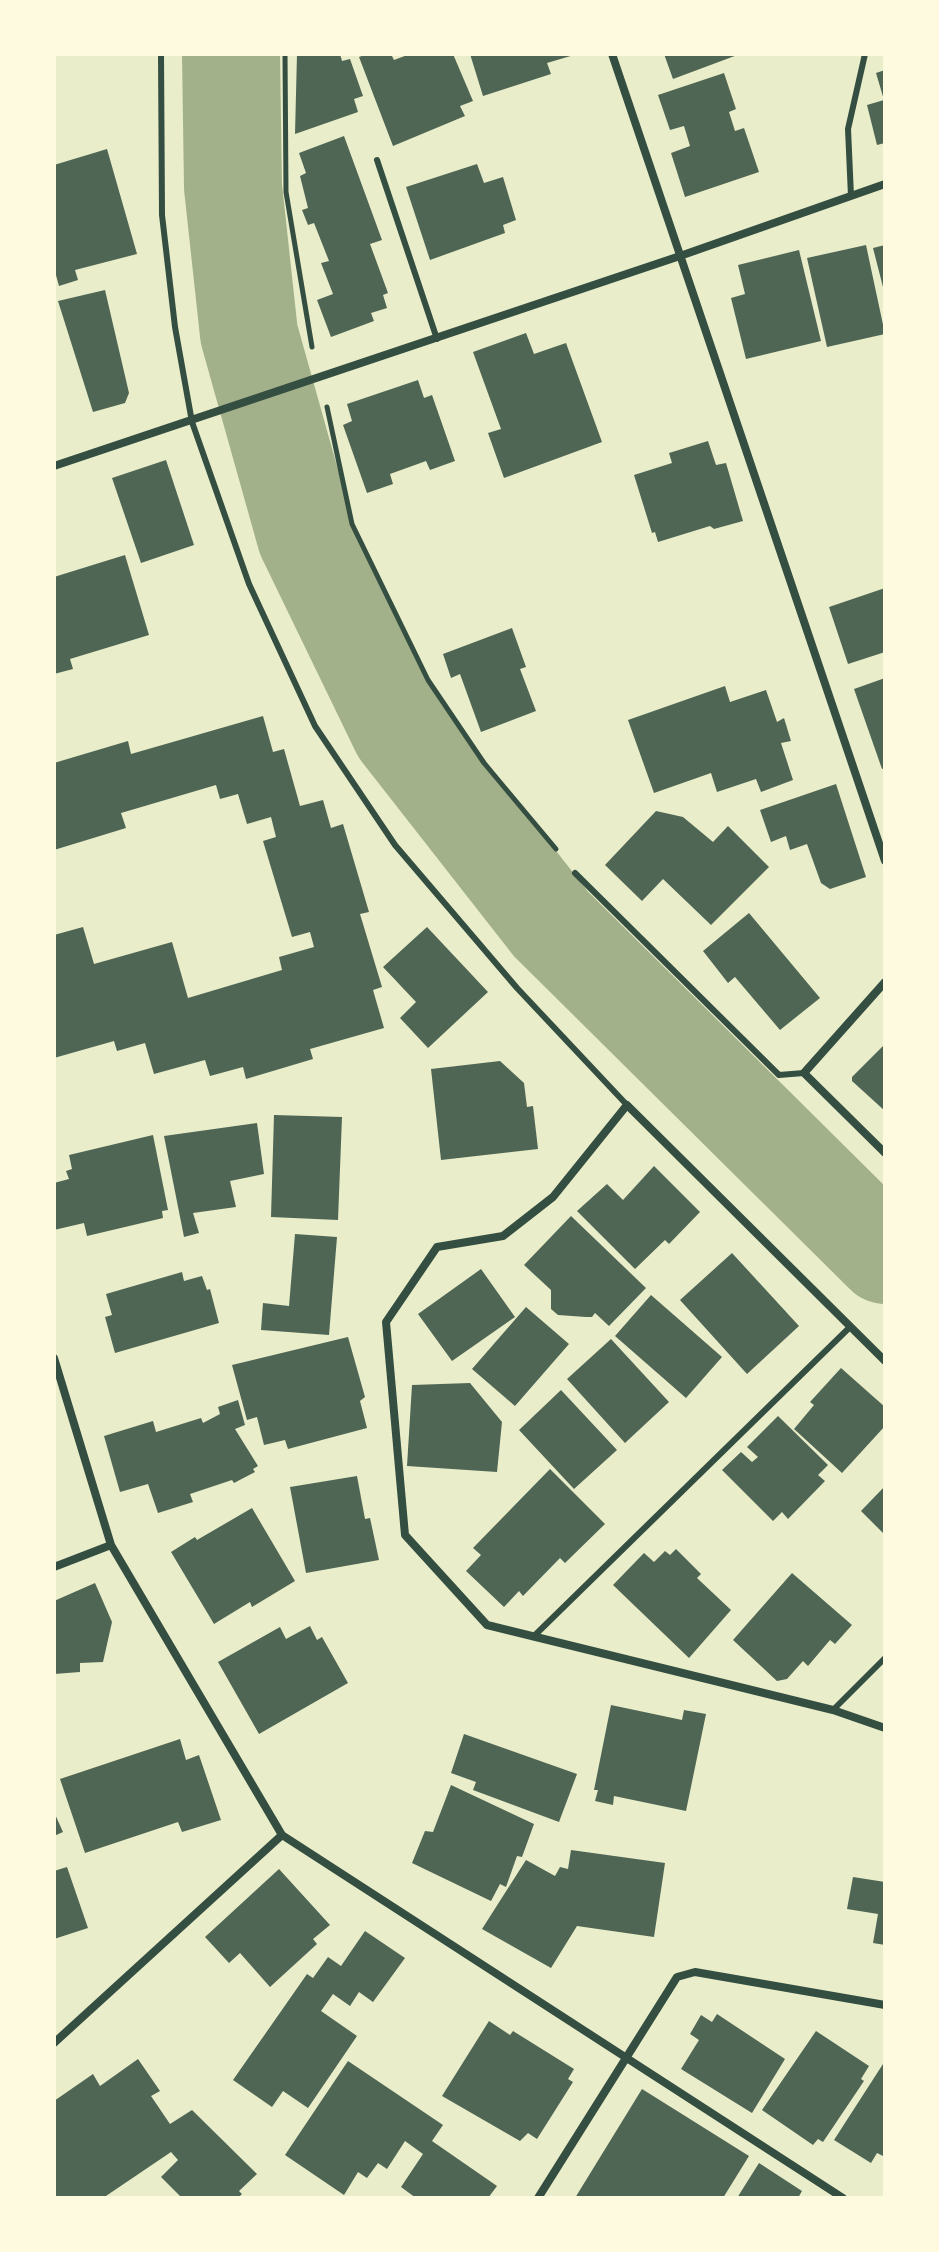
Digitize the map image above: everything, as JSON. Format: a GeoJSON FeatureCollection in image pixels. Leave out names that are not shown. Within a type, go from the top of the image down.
{"type":"FeatureCollection","features":[{"type":"Feature","properties":{"kind":"street"},"geometry":{"type":"LineString","coordinates":[[612,54],[885,861]]}},
{"type":"Feature","properties":{"kind":"street"},"geometry":{"type":"LineString","coordinates":[[54,466],[437,339],[885,184]]}},
{"type":"Feature","properties":{"kind":"street"},"geometry":{"type":"LineString","coordinates":[[885,982],[804,1073],[885,1153]]}},
{"type":"Feature","properties":{"kind":"street"},"geometry":{"type":"LineString","coordinates":[[885,1361],[627,1105],[553,1197],[503,1236],[437,1247],[386,1322],[405,1535],[487,1625],[833,1710],[885,1728]]}},
{"type":"Feature","properties":{"kind":"street"},"geometry":{"type":"LineString","coordinates":[[54,1358],[111,1545],[282,1835],[843,2198]]}},
{"type":"Feature","properties":{"kind":"street"},"geometry":{"type":"LineString","coordinates":[[54,1567],[111,1545]]}},
{"type":"Feature","properties":{"kind":"street"},"geometry":{"type":"LineString","coordinates":[[54,2043],[282,1835]]}},
{"type":"Feature","properties":{"kind":"street"},"geometry":{"type":"LineString","coordinates":[[538,2198],[677,1977],[695,1972],[885,2005]]}},
{"type":"Feature","properties":{"kind":"lane"},"geometry":{"type":"LineString","coordinates":[[161,54],[162,215],[175,327],[192,422],[249,584],[315,726],[395,845],[517,988],[627,1105]]}},
{"type":"Feature","properties":{"kind":"lane"},"geometry":{"type":"LineString","coordinates":[[851,196],[848,129],[865,54]]}},
{"type":"Feature","properties":{"kind":"lane"},"geometry":{"type":"LineString","coordinates":[[377,160],[437,339]]}},
{"type":"Feature","properties":{"kind":"lane"},"geometry":{"type":"LineString","coordinates":[[575,873],[779,1075],[804,1073]]}},
{"type":"Feature","properties":{"kind":"lane"},"geometry":{"type":"LineString","coordinates":[[533,1637],[850,1327]]}},
{"type":"Feature","properties":{"kind":"lane"},"geometry":{"type":"LineString","coordinates":[[833,1710],[885,1658]]}},
{"type":"Feature","properties":{"kind":"path"},"geometry":{"type":"LineString","coordinates":[[285,54],[286,192],[308,333],[321,377],[352,524],[428,680],[484,763],[575,873]]}},
{"type":"Feature","properties":{"kind":"building"},"geometry":{"type":"Polygon","coordinates":[[[297,54],[340,54],[342,61],[350,59],[363,96],[354,99],[358,112],[295,134],[297,54]]]}},
{"type":"Feature","properties":{"kind":"building"},"geometry":{"type":"Polygon","coordinates":[[[391,54],[394,60],[410,54],[453,54],[473,101],[460,106],[465,116],[393,146],[359,57],[391,54]]]}},
{"type":"Feature","properties":{"kind":"building"},"geometry":{"type":"Polygon","coordinates":[[[470,54],[574,55],[547,63],[551,74],[483,96],[470,54]]]}},
{"type":"Feature","properties":{"kind":"building"},"geometry":{"type":"Polygon","coordinates":[[[664,54],[740,54],[673,79],[664,54]]]}},
{"type":"Feature","properties":{"kind":"building"},"geometry":{"type":"Polygon","coordinates":[[[885,70],[885,143],[877,145],[867,105],[884,100],[876,73],[885,70]]]}},
{"type":"Feature","properties":{"kind":"building"},"geometry":{"type":"Polygon","coordinates":[[[724,73],[736,109],[729,112],[735,131],[744,128],[759,172],[685,197],[671,153],[690,146],[684,126],[670,130],[658,95],[724,73]]]}},
{"type":"Feature","properties":{"kind":"building"},"geometry":{"type":"Polygon","coordinates":[[[344,136],[382,240],[370,244],[388,293],[383,295],[387,308],[371,313],[374,321],[331,337],[317,300],[333,294],[321,263],[329,261],[314,223],[308,225],[302,210],[308,208],[300,176],[306,173],[299,153],[344,136]]]}},
{"type":"Feature","properties":{"kind":"building"},"geometry":{"type":"Polygon","coordinates":[[[107,149],[137,254],[75,270],[78,280],[59,286],[54,268],[54,165],[107,149]]]}},
{"type":"Feature","properties":{"kind":"building"},"geometry":{"type":"Polygon","coordinates":[[[477,164],[484,183],[503,177],[516,220],[503,225],[505,233],[430,260],[406,187],[477,164]]]}},
{"type":"Feature","properties":{"kind":"building"},"geometry":{"type":"Polygon","coordinates":[[[866,245],[885,334],[827,347],[807,258],[866,245]]]}},
{"type":"Feature","properties":{"kind":"building"},"geometry":{"type":"Polygon","coordinates":[[[885,245],[885,291],[884,291],[873,248],[885,245]]]}},
{"type":"Feature","properties":{"kind":"building"},"geometry":{"type":"Polygon","coordinates":[[[799,250],[821,341],[746,359],[731,298],[745,294],[738,265],[799,250]]]}},
{"type":"Feature","properties":{"kind":"building"},"geometry":{"type":"Polygon","coordinates":[[[105,290],[129,393],[125,403],[93,412],[58,301],[105,290]]]}},
{"type":"Feature","properties":{"kind":"building"},"geometry":{"type":"Polygon","coordinates":[[[526,333],[534,354],[566,343],[602,442],[504,478],[488,433],[501,429],[473,352],[526,333]]]}},
{"type":"Feature","properties":{"kind":"building"},"geometry":{"type":"Polygon","coordinates":[[[418,380],[424,398],[432,395],[455,461],[430,470],[426,461],[390,474],[393,484],[367,493],[343,425],[352,421],[347,404],[418,380]]]}},
{"type":"Feature","properties":{"kind":"building"},"geometry":{"type":"Polygon","coordinates":[[[708,441],[716,465],[726,463],[743,521],[714,529],[710,526],[658,542],[655,532],[652,533],[634,475],[672,463],[669,453],[708,441]]]}},
{"type":"Feature","properties":{"kind":"building"},"geometry":{"type":"Polygon","coordinates":[[[166,460],[194,545],[141,563],[112,478],[166,460]]]}},
{"type":"Feature","properties":{"kind":"building"},"geometry":{"type":"Polygon","coordinates":[[[125,555],[149,635],[70,659],[73,669],[54,674],[54,577],[125,555]]]}},
{"type":"Feature","properties":{"kind":"building"},"geometry":{"type":"Polygon","coordinates":[[[885,588],[885,652],[848,664],[829,607],[885,588]]]}},
{"type":"Feature","properties":{"kind":"building"},"geometry":{"type":"Polygon","coordinates":[[[512,628],[526,667],[520,669],[536,711],[481,732],[460,674],[451,678],[443,654],[512,628]]]}},
{"type":"Feature","properties":{"kind":"building"},"geometry":{"type":"Polygon","coordinates":[[[885,678],[885,768],[882,769],[854,689],[885,678]]]}},
{"type":"Feature","properties":{"kind":"building"},"geometry":{"type":"Polygon","coordinates":[[[725,686],[730,702],[766,690],[777,722],[784,718],[791,741],[781,743],[793,780],[761,792],[756,779],[717,792],[711,773],[654,793],[628,720],[725,686]]]}},
{"type":"Feature","properties":{"kind":"building"},"geometry":{"type":"Polygon","coordinates":[[[263,716],[273,752],[284,749],[300,806],[323,800],[331,828],[343,824],[369,912],[360,914],[382,987],[373,990],[384,1028],[310,1049],[313,1059],[246,1079],[243,1067],[210,1076],[205,1060],[154,1074],[145,1043],[117,1051],[114,1041],[54,1058],[54,935],[83,927],[94,964],[172,942],[188,998],[282,970],[279,957],[314,947],[310,932],[292,937],[263,841],[276,837],[271,817],[247,824],[238,794],[220,799],[216,785],[121,813],[126,828],[54,850],[54,763],[128,741],[131,754],[263,716]]]}},
{"type":"Feature","properties":{"kind":"building"},"geometry":{"type":"Polygon","coordinates":[[[836,784],[866,877],[830,889],[821,883],[807,844],[790,850],[786,836],[771,842],[760,810],[836,784]]]}},
{"type":"Feature","properties":{"kind":"building"},"geometry":{"type":"Polygon","coordinates":[[[656,811],[683,817],[713,842],[728,826],[769,867],[711,925],[663,879],[642,901],[605,865],[656,811]]]}},
{"type":"Feature","properties":{"kind":"building"},"geometry":{"type":"Polygon","coordinates":[[[749,913],[820,998],[780,1030],[735,977],[728,983],[703,951],[749,913]]]}},
{"type":"Feature","properties":{"kind":"building"},"geometry":{"type":"Polygon","coordinates":[[[427,927],[488,992],[428,1048],[400,1018],[416,1002],[383,967],[427,927]]]}},
{"type":"Feature","properties":{"kind":"building"},"geometry":{"type":"Polygon","coordinates":[[[885,1044],[885,1111],[852,1081],[852,1077],[885,1044]]]}},
{"type":"Feature","properties":{"kind":"building"},"geometry":{"type":"Polygon","coordinates":[[[500,1061],[524,1083],[527,1107],[533,1106],[538,1149],[441,1160],[431,1069],[500,1061]]]}},
{"type":"Feature","properties":{"kind":"building"},"geometry":{"type":"Polygon","coordinates":[[[274,1115],[342,1117],[338,1220],[271,1217],[274,1115]]]}},
{"type":"Feature","properties":{"kind":"building"},"geometry":{"type":"Polygon","coordinates":[[[257,1123],[264,1174],[230,1181],[236,1207],[193,1213],[199,1233],[184,1237],[164,1136],[257,1123]]]}},
{"type":"Feature","properties":{"kind":"building"},"geometry":{"type":"Polygon","coordinates":[[[153,1135],[168,1210],[162,1211],[163,1218],[87,1236],[84,1223],[54,1230],[54,1183],[69,1179],[66,1171],[72,1169],[69,1155],[153,1135]]]}},
{"type":"Feature","properties":{"kind":"building"},"geometry":{"type":"Polygon","coordinates":[[[654,1166],[700,1212],[669,1244],[665,1240],[635,1269],[577,1211],[607,1184],[623,1200],[654,1166]]]}},
{"type":"Feature","properties":{"kind":"building"},"geometry":{"type":"Polygon","coordinates":[[[571,1216],[646,1288],[609,1326],[595,1313],[592,1317],[558,1315],[551,1309],[551,1290],[524,1265],[571,1216]]]}},
{"type":"Feature","properties":{"kind":"building"},"geometry":{"type":"Polygon","coordinates":[[[295,1234],[337,1237],[329,1335],[261,1330],[263,1303],[289,1306],[295,1234]]]}},
{"type":"Feature","properties":{"kind":"building"},"geometry":{"type":"Polygon","coordinates":[[[732,1253],[799,1326],[747,1374],[680,1300],[732,1253]]]}},
{"type":"Feature","properties":{"kind":"building"},"geometry":{"type":"Polygon","coordinates":[[[481,1269],[515,1317],[452,1361],[418,1314],[481,1269]]]}},
{"type":"Feature","properties":{"kind":"building"},"geometry":{"type":"Polygon","coordinates":[[[182,1272],[184,1281],[202,1276],[207,1290],[210,1289],[219,1323],[115,1353],[105,1317],[112,1315],[106,1294],[182,1272]]]}},
{"type":"Feature","properties":{"kind":"building"},"geometry":{"type":"Polygon","coordinates":[[[651,1295],[722,1357],[686,1398],[615,1336],[651,1295]]]}},
{"type":"Feature","properties":{"kind":"building"},"geometry":{"type":"Polygon","coordinates":[[[526,1307],[569,1344],[515,1406],[472,1369],[526,1307]]]}},
{"type":"Feature","properties":{"kind":"building"},"geometry":{"type":"Polygon","coordinates":[[[348,1337],[365,1397],[360,1401],[367,1428],[288,1449],[285,1440],[264,1445],[257,1417],[247,1420],[232,1365],[348,1337]]]}},
{"type":"Feature","properties":{"kind":"building"},"geometry":{"type":"Polygon","coordinates":[[[611,1339],[669,1402],[625,1443],[567,1379],[611,1339]]]}},
{"type":"Feature","properties":{"kind":"building"},"geometry":{"type":"Polygon","coordinates":[[[841,1368],[885,1407],[885,1426],[842,1473],[794,1429],[814,1405],[810,1402],[841,1368]]]}},
{"type":"Feature","properties":{"kind":"building"},"geometry":{"type":"Polygon","coordinates":[[[470,1383],[502,1422],[497,1472],[407,1466],[412,1385],[470,1383]]]}},
{"type":"Feature","properties":{"kind":"building"},"geometry":{"type":"Polygon","coordinates":[[[561,1390],[617,1450],[574,1489],[519,1430],[561,1390]]]}},
{"type":"Feature","properties":{"kind":"building"},"geometry":{"type":"Polygon","coordinates":[[[238,1400],[245,1425],[235,1429],[258,1466],[253,1469],[255,1472],[234,1483],[232,1480],[190,1494],[193,1502],[158,1513],[148,1484],[120,1492],[104,1436],[153,1421],[156,1432],[201,1418],[203,1423],[220,1414],[218,1407],[238,1400]]]}},
{"type":"Feature","properties":{"kind":"building"},"geometry":{"type":"Polygon","coordinates":[[[778,1416],[828,1465],[818,1475],[825,1481],[788,1519],[782,1512],[773,1521],[722,1470],[741,1452],[752,1462],[758,1457],[747,1447],[778,1416]]]}},
{"type":"Feature","properties":{"kind":"building"},"geometry":{"type":"Polygon","coordinates":[[[550,1469],[605,1524],[565,1563],[560,1558],[523,1596],[519,1591],[504,1607],[466,1571],[481,1555],[473,1548],[550,1469]]]}},
{"type":"Feature","properties":{"kind":"building"},"geometry":{"type":"Polygon","coordinates":[[[357,1476],[365,1519],[370,1518],[379,1560],[306,1573],[290,1487],[357,1476]]]}},
{"type":"Feature","properties":{"kind":"building"},"geometry":{"type":"Polygon","coordinates":[[[885,1486],[885,1535],[861,1511],[885,1486]]]}},
{"type":"Feature","properties":{"kind":"building"},"geometry":{"type":"Polygon","coordinates":[[[252,1508],[295,1581],[252,1607],[250,1602],[214,1624],[171,1552],[252,1508]]]}},
{"type":"Feature","properties":{"kind":"building"},"geometry":{"type":"Polygon","coordinates":[[[676,1549],[701,1574],[697,1578],[731,1610],[689,1658],[613,1585],[644,1553],[654,1562],[665,1551],[670,1555],[676,1549]]]}},
{"type":"Feature","properties":{"kind":"building"},"geometry":{"type":"Polygon","coordinates":[[[792,1573],[852,1625],[835,1644],[830,1640],[808,1666],[803,1661],[787,1679],[777,1681],[733,1640],[792,1573]]]}},
{"type":"Feature","properties":{"kind":"building"},"geometry":{"type":"Polygon","coordinates":[[[95,1583],[112,1622],[103,1662],[80,1663],[80,1672],[54,1674],[54,1601],[95,1583]]]}},
{"type":"Feature","properties":{"kind":"building"},"geometry":{"type":"Polygon","coordinates":[[[310,1626],[317,1640],[322,1637],[348,1683],[259,1734],[218,1662],[280,1627],[286,1639],[310,1626]]]}},
{"type":"Feature","properties":{"kind":"building"},"geometry":{"type":"Polygon","coordinates":[[[611,1705],[682,1720],[684,1710],[706,1714],[686,1811],[614,1796],[613,1805],[595,1801],[598,1790],[594,1790],[611,1705]]]}},
{"type":"Feature","properties":{"kind":"building"},"geometry":{"type":"Polygon","coordinates":[[[464,1734],[577,1774],[559,1822],[473,1790],[476,1782],[451,1773],[464,1734]]]}},
{"type":"Feature","properties":{"kind":"building"},"geometry":{"type":"Polygon","coordinates":[[[180,1739],[186,1760],[199,1755],[221,1820],[182,1832],[178,1822],[85,1853],[60,1779],[180,1739]]]}},
{"type":"Feature","properties":{"kind":"building"},"geometry":{"type":"Polygon","coordinates":[[[451,1785],[534,1824],[522,1857],[517,1856],[506,1887],[500,1884],[491,1901],[412,1863],[425,1831],[433,1832],[451,1785]]]}},
{"type":"Feature","properties":{"kind":"building"},"geometry":{"type":"Polygon","coordinates":[[[54,1812],[63,1832],[54,1836],[54,1812]]]}},
{"type":"Feature","properties":{"kind":"building"},"geometry":{"type":"Polygon","coordinates":[[[571,1850],[665,1863],[654,1937],[577,1926],[551,1968],[482,1929],[526,1860],[555,1876],[560,1867],[568,1869],[571,1850]]]}},
{"type":"Feature","properties":{"kind":"building"},"geometry":{"type":"Polygon","coordinates":[[[67,1867],[88,1928],[54,1939],[54,1871],[67,1867]]]}},
{"type":"Feature","properties":{"kind":"building"},"geometry":{"type":"Polygon","coordinates":[[[279,1869],[330,1925],[313,1939],[317,1944],[270,1987],[240,1953],[229,1963],[205,1937],[279,1869]]]}},
{"type":"Feature","properties":{"kind":"building"},"geometry":{"type":"Polygon","coordinates":[[[853,1877],[885,1882],[885,1945],[873,1943],[878,1914],[847,1909],[853,1877]]]}},
{"type":"Feature","properties":{"kind":"building"},"geometry":{"type":"Polygon","coordinates":[[[365,1931],[405,1958],[373,2002],[359,1992],[350,2006],[333,1994],[321,2011],[357,2036],[308,2108],[283,2091],[272,2107],[233,2080],[307,1974],[313,1978],[328,1957],[341,1966],[365,1931]]]}},
{"type":"Feature","properties":{"kind":"building"},"geometry":{"type":"Polygon","coordinates":[[[717,2014],[785,2059],[752,2113],[681,2069],[699,2040],[690,2034],[701,2015],[712,2022],[717,2014]]]}},
{"type":"Feature","properties":{"kind":"building"},"geometry":{"type":"Polygon","coordinates":[[[489,2021],[510,2035],[513,2031],[574,2069],[568,2079],[573,2082],[537,2139],[528,2133],[520,2141],[442,2096],[489,2021]]]}},
{"type":"Feature","properties":{"kind":"building"},"geometry":{"type":"Polygon","coordinates":[[[816,2031],[869,2066],[861,2079],[864,2081],[823,2142],[818,2139],[813,2145],[762,2110],[816,2031]]]}},
{"type":"Feature","properties":{"kind":"building"},"geometry":{"type":"Polygon","coordinates":[[[138,2059],[160,2091],[151,2096],[170,2124],[192,2110],[257,2174],[239,2191],[242,2194],[238,2198],[182,2198],[161,2177],[178,2160],[171,2152],[103,2198],[54,2198],[54,2101],[93,2074],[100,2086],[138,2059]]]}},
{"type":"Feature","properties":{"kind":"building"},"geometry":{"type":"Polygon","coordinates":[[[348,2061],[443,2125],[432,2141],[497,2186],[488,2198],[416,2198],[401,2187],[423,2154],[405,2141],[387,2169],[378,2163],[367,2178],[358,2172],[344,2195],[285,2155],[348,2061]]]}},
{"type":"Feature","properties":{"kind":"building"},"geometry":{"type":"Polygon","coordinates":[[[883,2064],[885,2157],[877,2153],[871,2163],[834,2140],[883,2064]]]}},
{"type":"Feature","properties":{"kind":"building"},"geometry":{"type":"Polygon","coordinates":[[[642,2089],[749,2156],[723,2198],[575,2198],[642,2089]]]}},
{"type":"Feature","properties":{"kind":"building"},"geometry":{"type":"Polygon","coordinates":[[[759,2163],[802,2191],[798,2198],[737,2198],[759,2163]]]}},
{"type":"Feature","properties":{"kind":"waterway"},"geometry":{"type":"LineString","coordinates":[[231,54],[233,187],[249,334],[306,537],[400,731],[551,924],[885,1255]]}}]}
